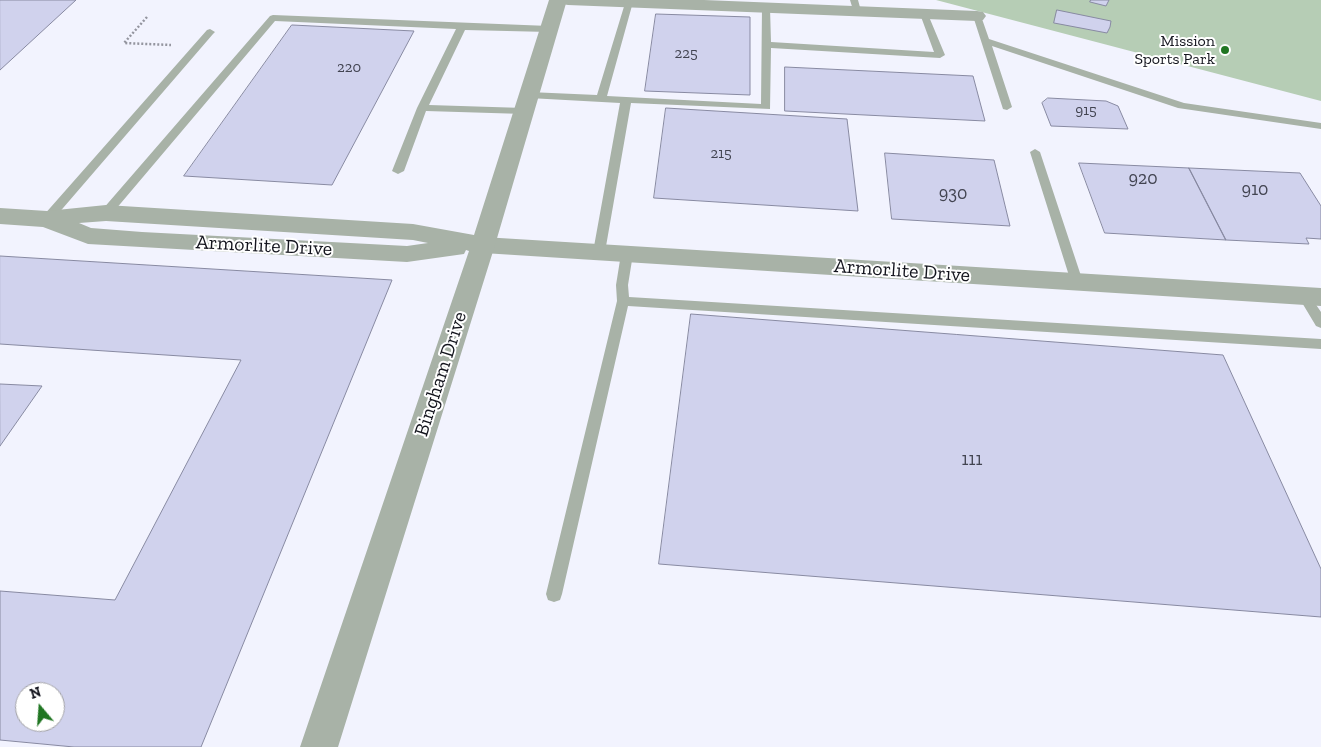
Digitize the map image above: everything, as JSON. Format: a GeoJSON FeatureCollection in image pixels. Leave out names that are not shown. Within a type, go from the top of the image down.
{"type":"FeatureCollection","features":[{"type":"Feature","properties":{"kind":"street","name":"Bingham Drive"},"geometry":{"type":"LineString","coordinates":[[319,747],[483,245],[558,0]]}},
{"type":"Feature","properties":{"kind":"street"},"geometry":{"type":"LineString","coordinates":[[568,0],[740,3],[766,8],[856,6],[924,14],[977,16]]}},
{"type":"Feature","properties":{"kind":"street","name":"Armorlite Drive"},"geometry":{"type":"LineString","coordinates":[[0,216],[47,219],[106,213],[413,232],[483,245],[1312,296]]}},
{"type":"Feature","properties":{"kind":"street","name":"Armorlite Drive"},"geometry":{"type":"LineString","coordinates":[[47,219],[88,236],[221,244],[407,254],[483,245]]}},
{"type":"Feature","properties":{"kind":"lane"},"geometry":{"type":"LineString","coordinates":[[601,99],[629,2]]}},
{"type":"Feature","properties":{"kind":"lane"},"geometry":{"type":"LineString","coordinates":[[422,108],[601,99],[766,107],[766,8]]}},
{"type":"Feature","properties":{"kind":"lane"},"geometry":{"type":"LineString","coordinates":[[766,45],[940,55],[924,14]]}},
{"type":"Feature","properties":{"kind":"lane"},"geometry":{"type":"LineString","coordinates":[[977,16],[1007,107]]}},
{"type":"Feature","properties":{"kind":"lane"},"geometry":{"type":"LineString","coordinates":[[106,213],[274,18],[462,28],[549,29]]}},
{"type":"Feature","properties":{"kind":"lane"},"geometry":{"type":"LineString","coordinates":[[398,171],[422,108],[462,28]]}},
{"type":"Feature","properties":{"kind":"lane"},"geometry":{"type":"LineString","coordinates":[[47,219],[210,32]]}},
{"type":"Feature","properties":{"kind":"lane"},"geometry":{"type":"LineString","coordinates":[[985,40],[1182,106],[1321,126]]}},
{"type":"Feature","properties":{"kind":"lane"},"geometry":{"type":"LineString","coordinates":[[599,252],[626,100]]}},
{"type":"Feature","properties":{"kind":"lane"},"geometry":{"type":"LineString","coordinates":[[1035,152],[1077,282]]}},
{"type":"Feature","properties":{"kind":"lane"},"geometry":{"type":"LineString","coordinates":[[554,594],[623,301],[622,284],[627,254]]}},
{"type":"Feature","properties":{"kind":"lane"},"geometry":{"type":"LineString","coordinates":[[1312,296],[1321,323]]}},
{"type":"Feature","properties":{"kind":"lane"},"geometry":{"type":"LineString","coordinates":[[623,301],[946,322],[1216,336],[1321,344]]}},
{"type":"Feature","properties":{"kind":"path"},"geometry":{"type":"LineString","coordinates":[[147,17],[124,43],[174,46]]}},
{"type":"Feature","properties":{"kind":"green space","name":"Mission Sports Park"},"geometry":{"type":"Polygon","coordinates":[[[936,0],[1321,0],[1321,101],[936,0]]]}},
{"type":"Feature","properties":{"kind":"building"},"geometry":{"type":"Polygon","coordinates":[[[0,0],[76,0],[0,70],[0,0]]]}},
{"type":"Feature","properties":{"kind":"building"},"geometry":{"type":"Polygon","coordinates":[[[1091,0],[1109,0],[1106,6],[1090,2],[1091,0]]]}},
{"type":"Feature","properties":{"kind":"building"},"geometry":{"type":"Polygon","coordinates":[[[1057,10],[1111,21],[1110,27],[1107,33],[1054,23],[1057,10]]]}},
{"type":"Feature","properties":{"kind":"building"},"geometry":{"type":"Polygon","coordinates":[[[656,14],[750,17],[750,95],[645,91],[656,14]]]}},
{"type":"Feature","properties":{"kind":"building"},"geometry":{"type":"Polygon","coordinates":[[[292,25],[414,31],[332,185],[184,176],[292,25]]]}},
{"type":"Feature","properties":{"kind":"building"},"geometry":{"type":"Polygon","coordinates":[[[785,67],[973,76],[985,121],[785,111],[785,67]]]}},
{"type":"Feature","properties":{"kind":"building"},"geometry":{"type":"Polygon","coordinates":[[[1048,98],[1106,101],[1118,106],[1128,129],[1051,126],[1042,103],[1048,98]]]}},
{"type":"Feature","properties":{"kind":"building"},"geometry":{"type":"Polygon","coordinates":[[[666,108],[847,119],[858,211],[654,198],[666,108]]]}},
{"type":"Feature","properties":{"kind":"building"},"geometry":{"type":"Polygon","coordinates":[[[885,153],[994,160],[1010,226],[892,219],[885,153]]]}},
{"type":"Feature","properties":{"kind":"building"},"geometry":{"type":"Polygon","coordinates":[[[1079,163],[1189,168],[1226,240],[1105,233],[1079,163]]]}},
{"type":"Feature","properties":{"kind":"building"},"geometry":{"type":"Polygon","coordinates":[[[1189,168],[1300,173],[1321,206],[1321,239],[1306,238],[1309,244],[1226,240],[1189,168]]]}},
{"type":"Feature","properties":{"kind":"building"},"geometry":{"type":"Polygon","coordinates":[[[0,256],[392,280],[201,747],[74,747],[0,740],[0,591],[115,600],[241,360],[0,344],[0,256]]]}},
{"type":"Feature","properties":{"kind":"building"},"geometry":{"type":"Polygon","coordinates":[[[691,314],[1223,355],[1321,569],[1321,617],[659,564],[691,314]]]}},
{"type":"Feature","properties":{"kind":"building"},"geometry":{"type":"Polygon","coordinates":[[[0,384],[42,386],[0,446],[0,384]]]}},
{"type":"Feature","properties":{"kind":"place","name":"Mission Sports Park"},"geometry":{"type":"Point","coordinates":[1225,50]}}]}
